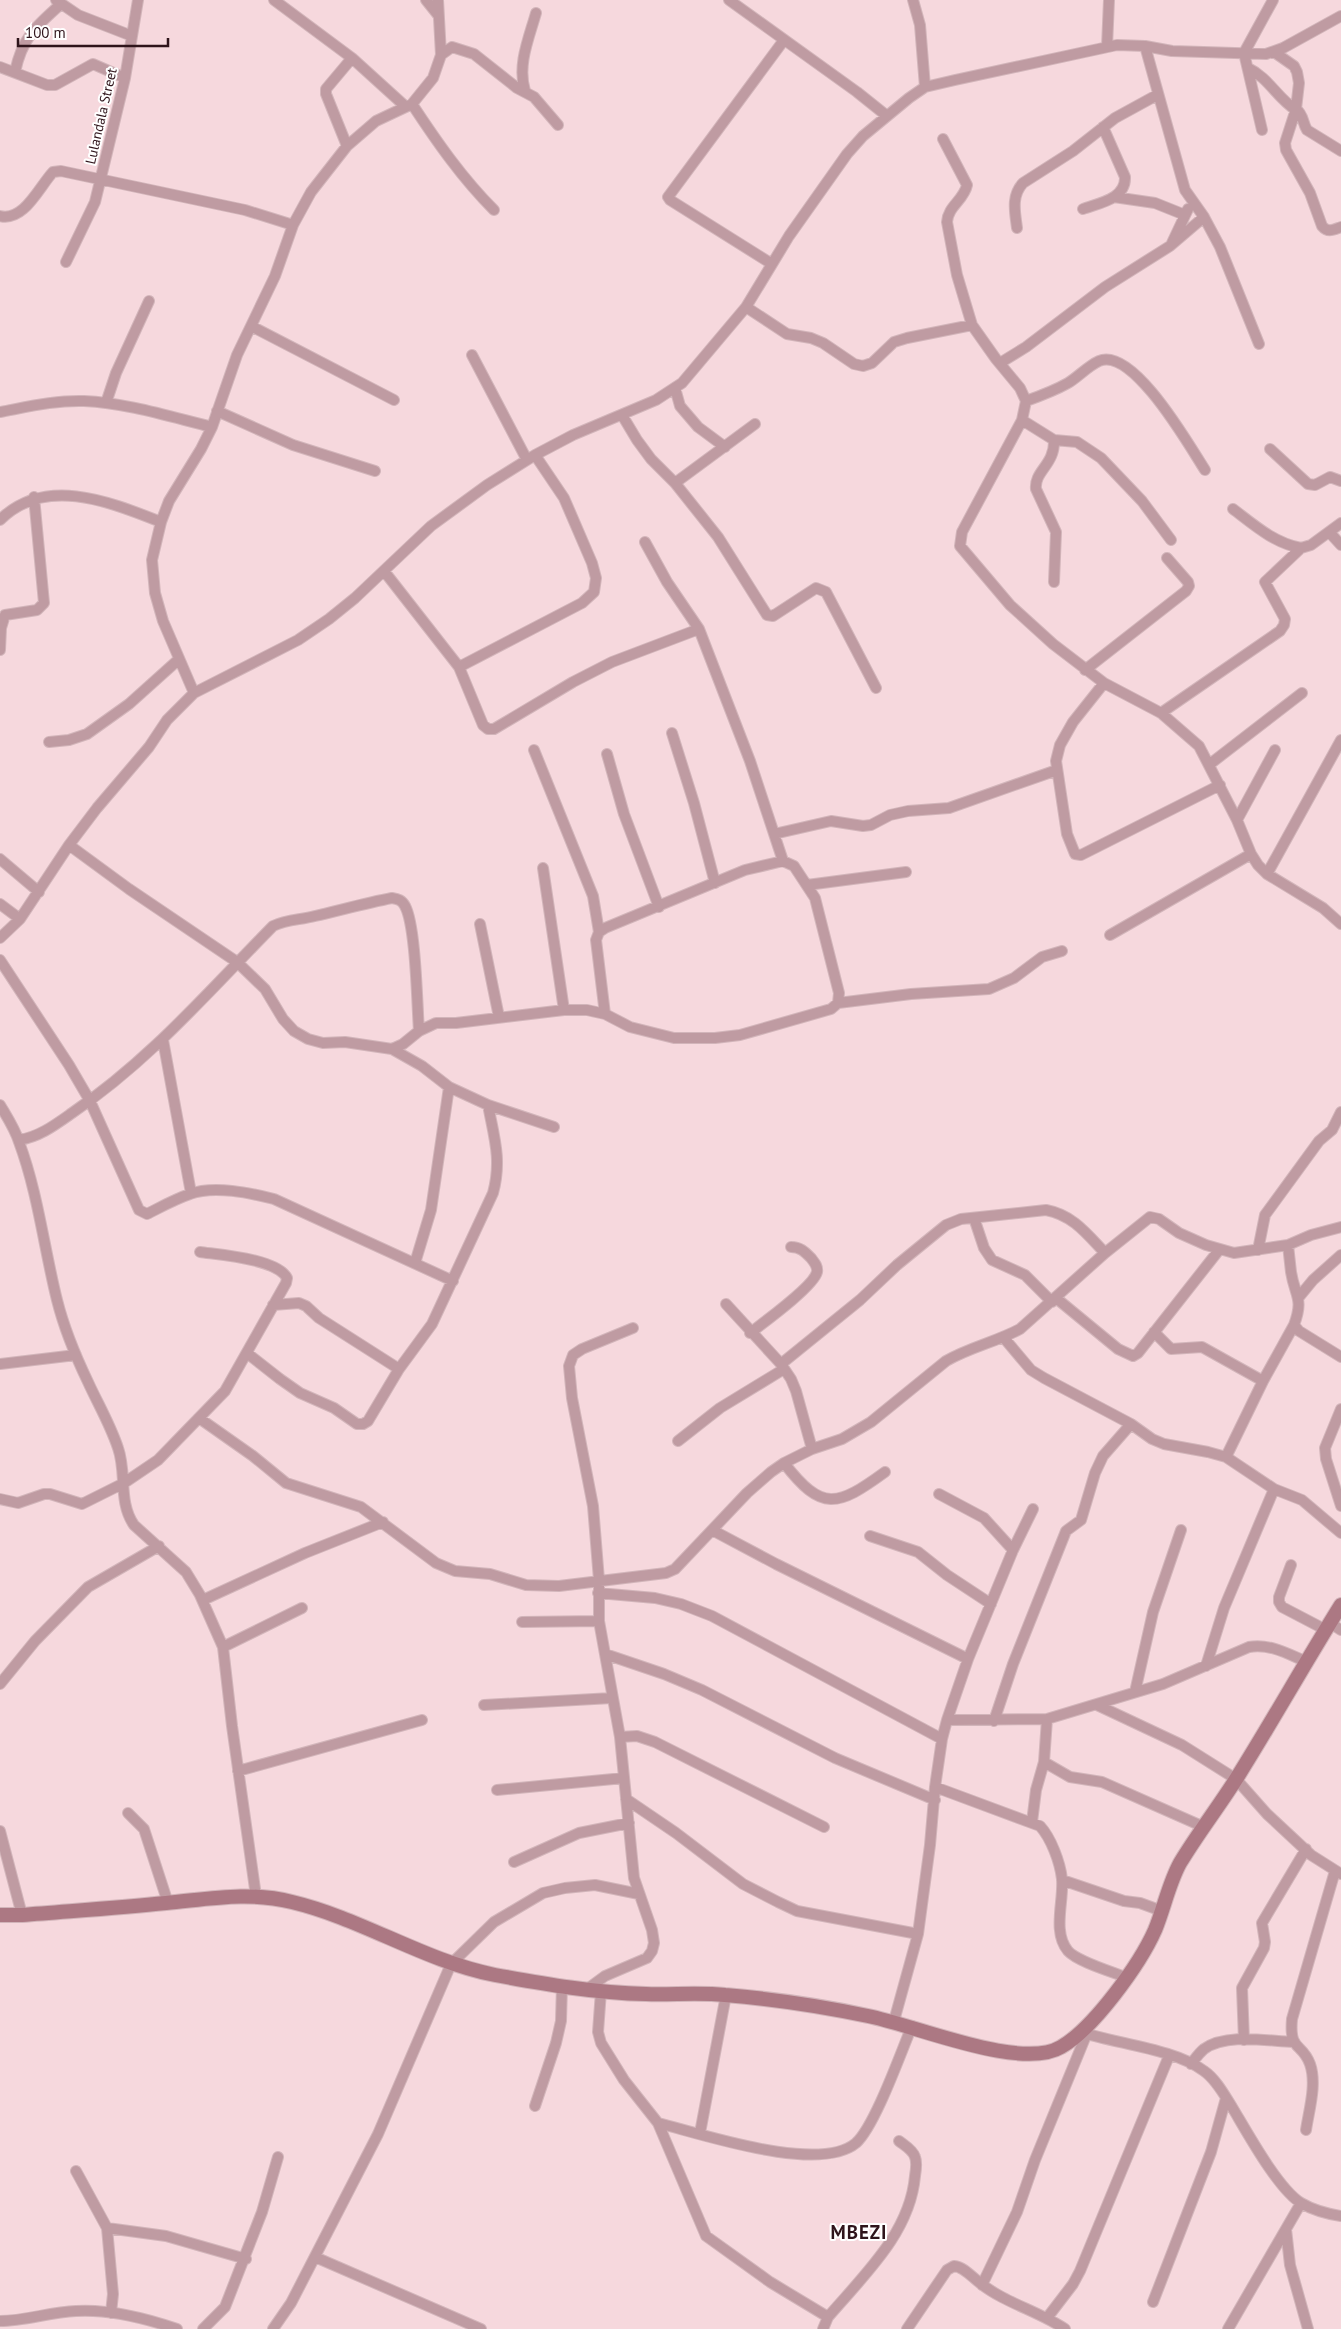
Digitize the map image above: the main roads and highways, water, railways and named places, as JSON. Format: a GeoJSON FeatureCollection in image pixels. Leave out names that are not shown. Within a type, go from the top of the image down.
{"type":"FeatureCollection","features":[{"type":"Feature","properties":{"kind":"district","name":"MBEZI"},"geometry":{"type":"Point","coordinates":[859,2232]}}]}
